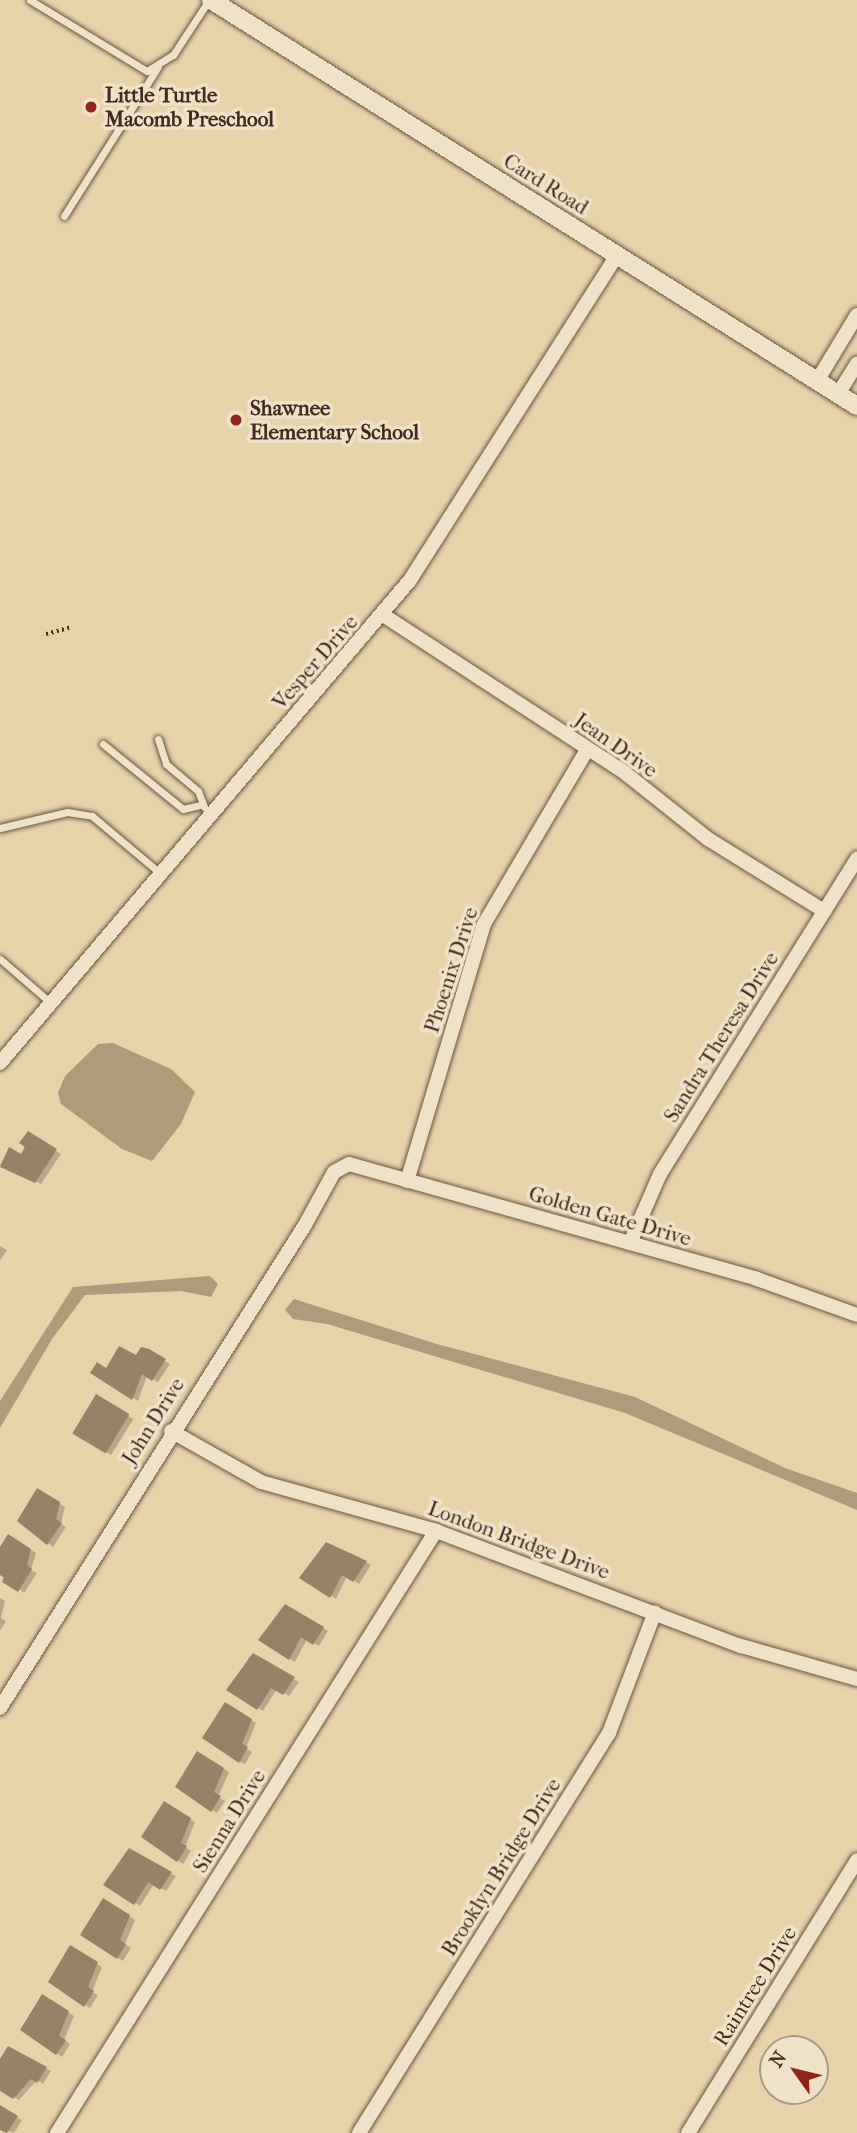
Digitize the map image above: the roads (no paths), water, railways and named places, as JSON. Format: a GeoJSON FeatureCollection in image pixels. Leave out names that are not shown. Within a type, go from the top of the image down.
{"type":"FeatureCollection","features":[{"type":"Feature","properties":{"kind":"street","name":"Card Road"},"geometry":{"type":"LineString","coordinates":[[210,0],[857,406]]}},
{"type":"Feature","properties":{"kind":"street","name":"Vesper Drive"},"geometry":{"type":"LineString","coordinates":[[3,1053],[51,1003],[162,875],[207,809],[383,615],[422,563],[617,255]]}},
{"type":"Feature","properties":{"kind":"street"},"geometry":{"type":"LineString","coordinates":[[817,381],[857,315]]}},
{"type":"Feature","properties":{"kind":"street"},"geometry":{"type":"LineString","coordinates":[[838,394],[857,363]]}},
{"type":"Feature","properties":{"kind":"street","name":"Jean Drive"},"geometry":{"type":"LineString","coordinates":[[383,615],[625,773],[708,839],[824,911]]}},
{"type":"Feature","properties":{"kind":"street","name":"Phoenix Drive"},"geometry":{"type":"LineString","coordinates":[[407,1181],[484,925],[587,750]]}},
{"type":"Feature","properties":{"kind":"street","name":"Sandra Theresa Drive"},"geometry":{"type":"LineString","coordinates":[[630,1243],[660,1174],[857,859]]}},
{"type":"Feature","properties":{"kind":"street","name":"Golden Gate Drive"},"geometry":{"type":"LineString","coordinates":[[349,1164],[757,1279],[857,1315]]}},
{"type":"Feature","properties":{"kind":"street","name":"John Drive"},"geometry":{"type":"LineString","coordinates":[[0,1708],[171,1431],[305,1225],[334,1172],[349,1164]]}},
{"type":"Feature","properties":{"kind":"street","name":"London Bridge Drive"},"geometry":{"type":"LineString","coordinates":[[171,1431],[261,1482],[436,1531],[741,1646],[857,1679]]}},
{"type":"Feature","properties":{"kind":"street","name":"Sienna Drive"},"geometry":{"type":"LineString","coordinates":[[57,2133],[436,1531]]}},
{"type":"Feature","properties":{"kind":"street","name":"Brooklyn Bridge Drive"},"geometry":{"type":"LineString","coordinates":[[359,2133],[609,1733],[655,1612]]}},
{"type":"Feature","properties":{"kind":"street","name":"Raintree Drive"},"geometry":{"type":"LineString","coordinates":[[688,2133],[857,1860]]}},
{"type":"Feature","properties":{"kind":"lane"},"geometry":{"type":"LineString","coordinates":[[30,0],[147,71],[173,55],[210,0]]}},
{"type":"Feature","properties":{"kind":"lane"},"geometry":{"type":"LineString","coordinates":[[64,216],[158,66]]}},
{"type":"Feature","properties":{"kind":"lane"},"geometry":{"type":"LineString","coordinates":[[103,744],[183,808],[207,809],[198,791],[166,764],[158,739]]}},
{"type":"Feature","properties":{"kind":"lane"},"geometry":{"type":"LineString","coordinates":[[0,828],[67,812],[85,814],[162,875]]}},
{"type":"Feature","properties":{"kind":"lane"},"geometry":{"type":"LineString","coordinates":[[0,959],[51,1003]]}},
{"type":"Feature","properties":{"kind":"place","name":"Little Turtle Macomb Preschool"},"geometry":{"type":"Point","coordinates":[91,107]}},
{"type":"Feature","properties":{"kind":"place","name":"Shawnee Elementary School"},"geometry":{"type":"Point","coordinates":[236,420]}}]}
